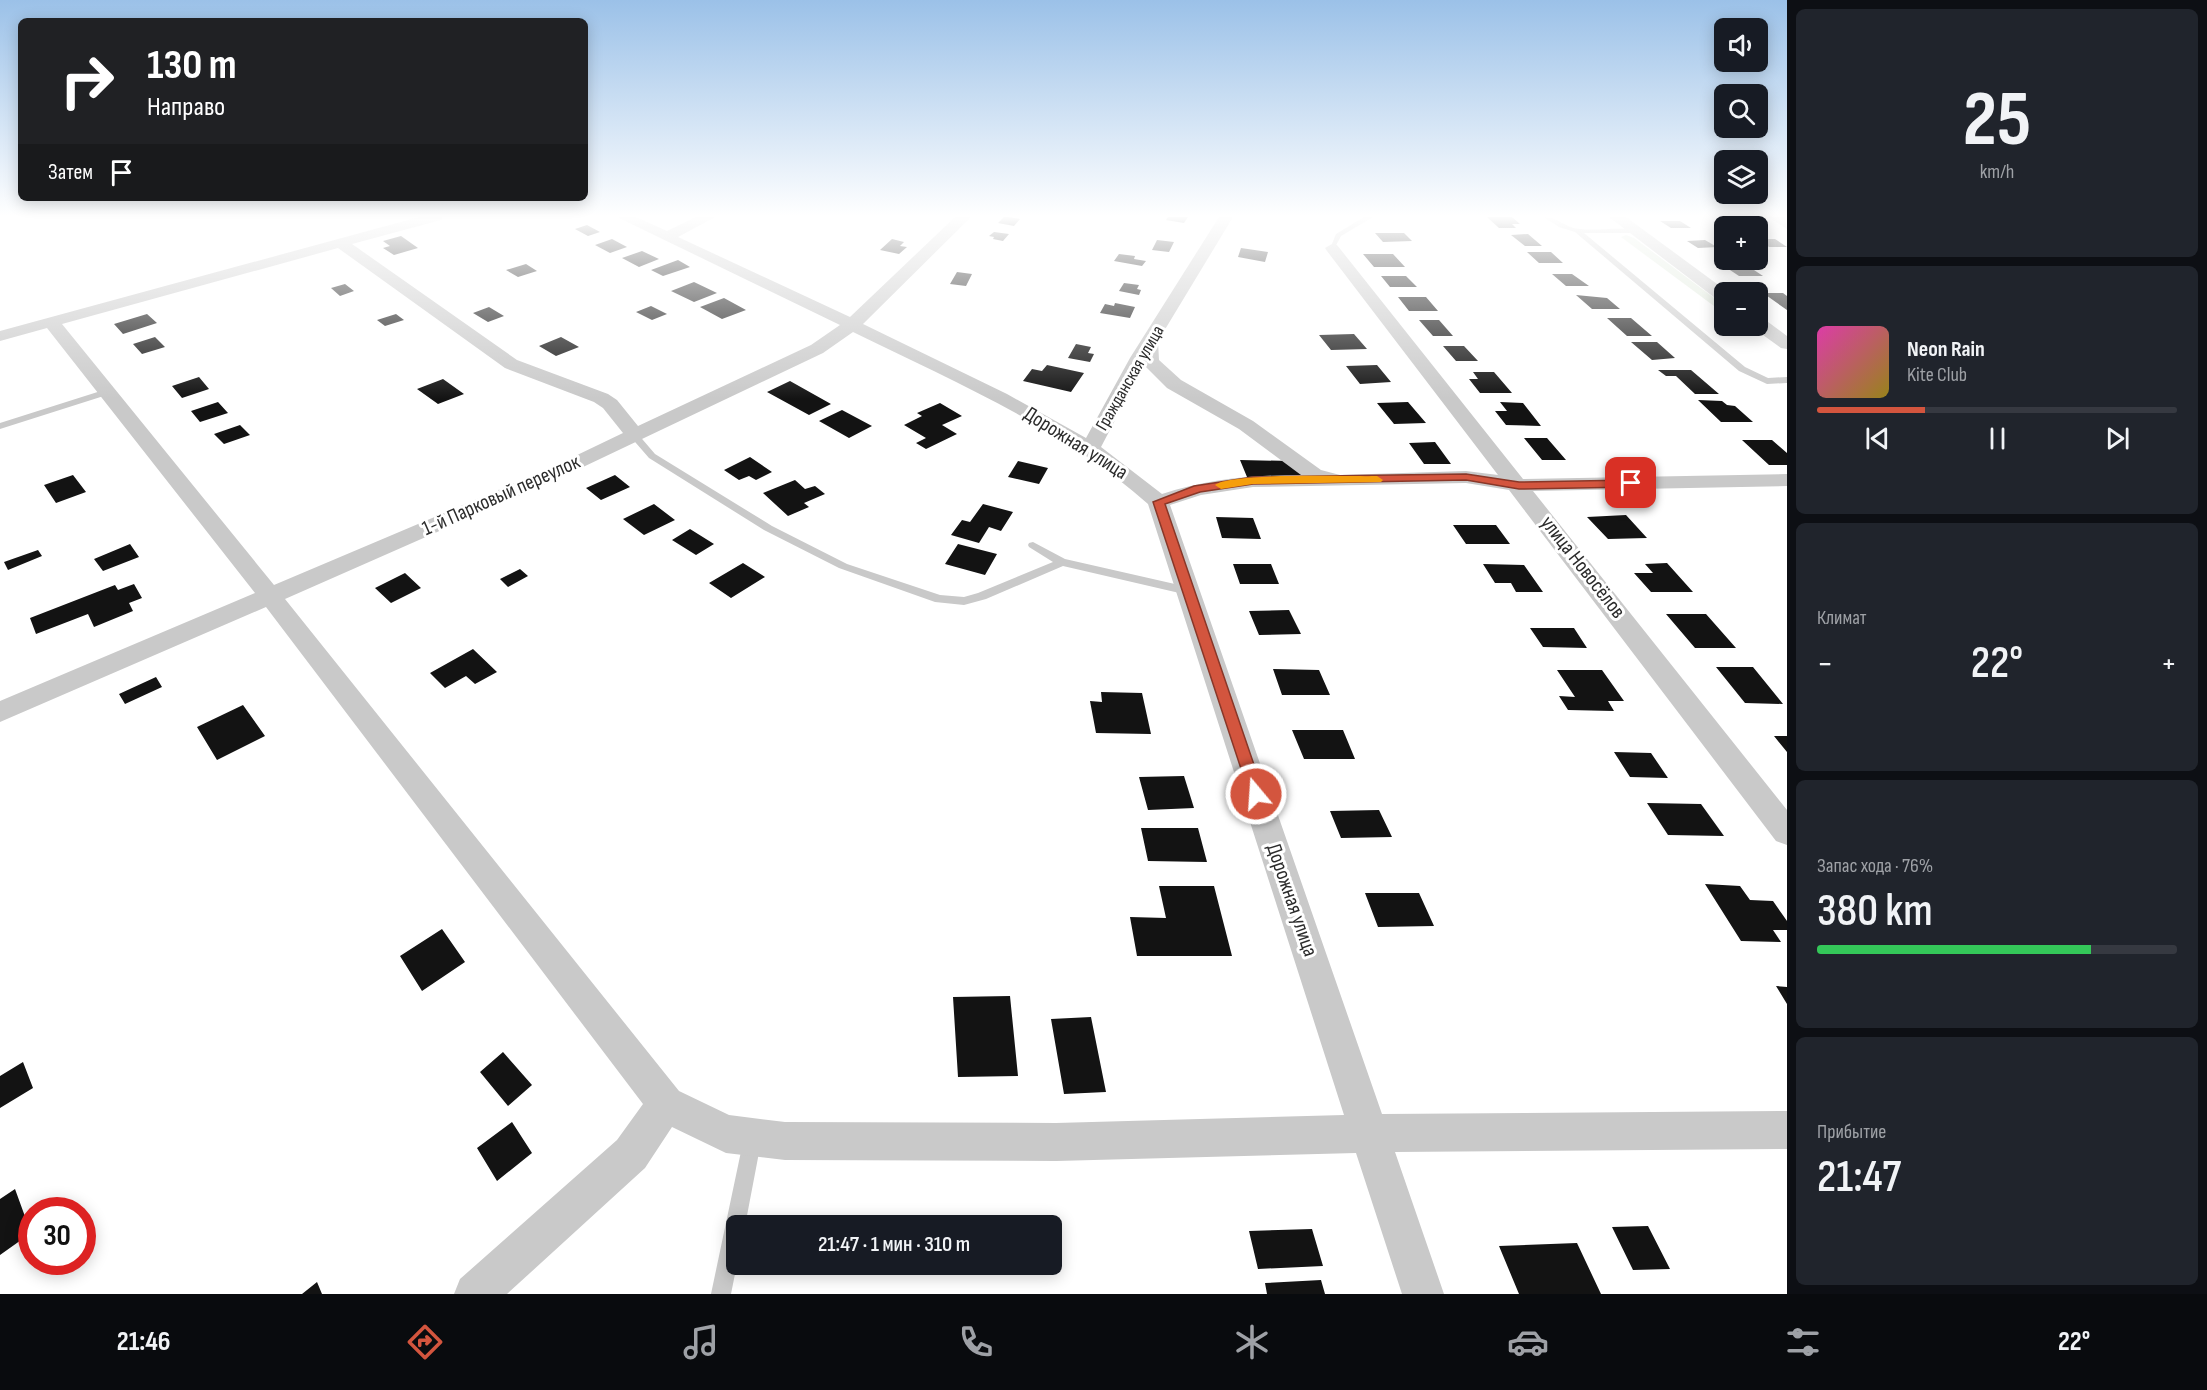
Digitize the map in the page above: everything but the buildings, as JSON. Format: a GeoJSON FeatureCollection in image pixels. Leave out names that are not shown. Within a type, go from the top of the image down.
{"type":"FeatureCollection","features":[{"type":"Feature","properties":{"kind":"street"},"geometry":{"type":"LineString","coordinates":[[0,336],[217,277]]}},
{"type":"Feature","properties":{"kind":"street"},"geometry":{"type":"LineString","coordinates":[[389,277],[511,364],[600,398],[610,404],[633,435]]}},
{"type":"Feature","properties":{"kind":"street","name":"Дорожная улица"},"geometry":{"type":"LineString","coordinates":[[753,277],[853,324],[1034,415],[1091,447],[1132,477],[1158,502],[1423,1294]]}},
{"type":"Feature","properties":{"kind":"street","name":"1-й Парковый переулок"},"geometry":{"type":"LineString","coordinates":[[0,712],[555,473],[817,349],[853,324],[901,277]]}},
{"type":"Feature","properties":{"kind":"street","name":"Гражданская улица"},"geometry":{"type":"LineString","coordinates":[[1091,447],[1139,358],[1151,343],[1190,277]]}},
{"type":"Feature","properties":{"kind":"street","name":"улица Новосёлов"},"geometry":{"type":"LineString","coordinates":[[1355,277],[1787,831]]}},
{"type":"Feature","properties":{"kind":"street"},"geometry":{"type":"LineString","coordinates":[[1697,277],[1714,290]]}},
{"type":"Feature","properties":{"kind":"street"},"geometry":{"type":"LineString","coordinates":[[51,322],[271,597],[666,1104],[726,1134],[785,1141],[1056,1142],[1370,1133],[1787,1130]]}},
{"type":"Feature","properties":{"kind":"street"},"geometry":{"type":"LineString","coordinates":[[1768,330],[1787,344]]}},
{"type":"Feature","properties":{"kind":"street"},"geometry":{"type":"LineString","coordinates":[[1151,343],[1149,362],[1174,384],[1246,425],[1314,474],[1339,481]]}},
{"type":"Feature","properties":{"kind":"street"},"geometry":{"type":"LineString","coordinates":[[1158,502],[1198,489],[1253,481],[1466,477],[1519,485],[1787,480]]}},
{"type":"Feature","properties":{"kind":"street"},"geometry":{"type":"LineString","coordinates":[[475,1294],[631,1154],[666,1104]]}},
{"type":"Feature","properties":{"kind":"lane"},"geometry":{"type":"LineString","coordinates":[[1632,277],[1742,369],[1767,381],[1787,380]]}},
{"type":"Feature","properties":{"kind":"lane"},"geometry":{"type":"LineString","coordinates":[[0,426],[107,392]]}},
{"type":"Feature","properties":{"kind":"lane"},"geometry":{"type":"LineString","coordinates":[[633,435],[652,456],[768,528],[843,566],[939,599],[964,601],[982,596],[1062,562]]}},
{"type":"Feature","properties":{"kind":"lane"},"geometry":{"type":"LineString","coordinates":[[1033,545],[1062,562],[1188,591]]}},
{"type":"Feature","properties":{"kind":"lane"},"geometry":{"type":"LineString","coordinates":[[721,1294],[753,1137]]}},
{"type":"Feature","properties":{"kind":"green space"},"geometry":{"type":"Polygon","coordinates":[[[1675,277],[1687,277],[1714,298],[1714,306],[1675,277]]]}},
{"type":"Feature","properties":{"kind":"slow traffic"},"geometry":{"type":"LineString","coordinates":[[1221,485],[1253,481],[1377,480]]}},
{"type":"Feature","properties":{"kind":"route"},"geometry":{"type":"LineString","coordinates":[[1256,794],[1158,502],[1198,489],[1253,481],[1466,477],[1519,485],[1631,483]]}}]}
